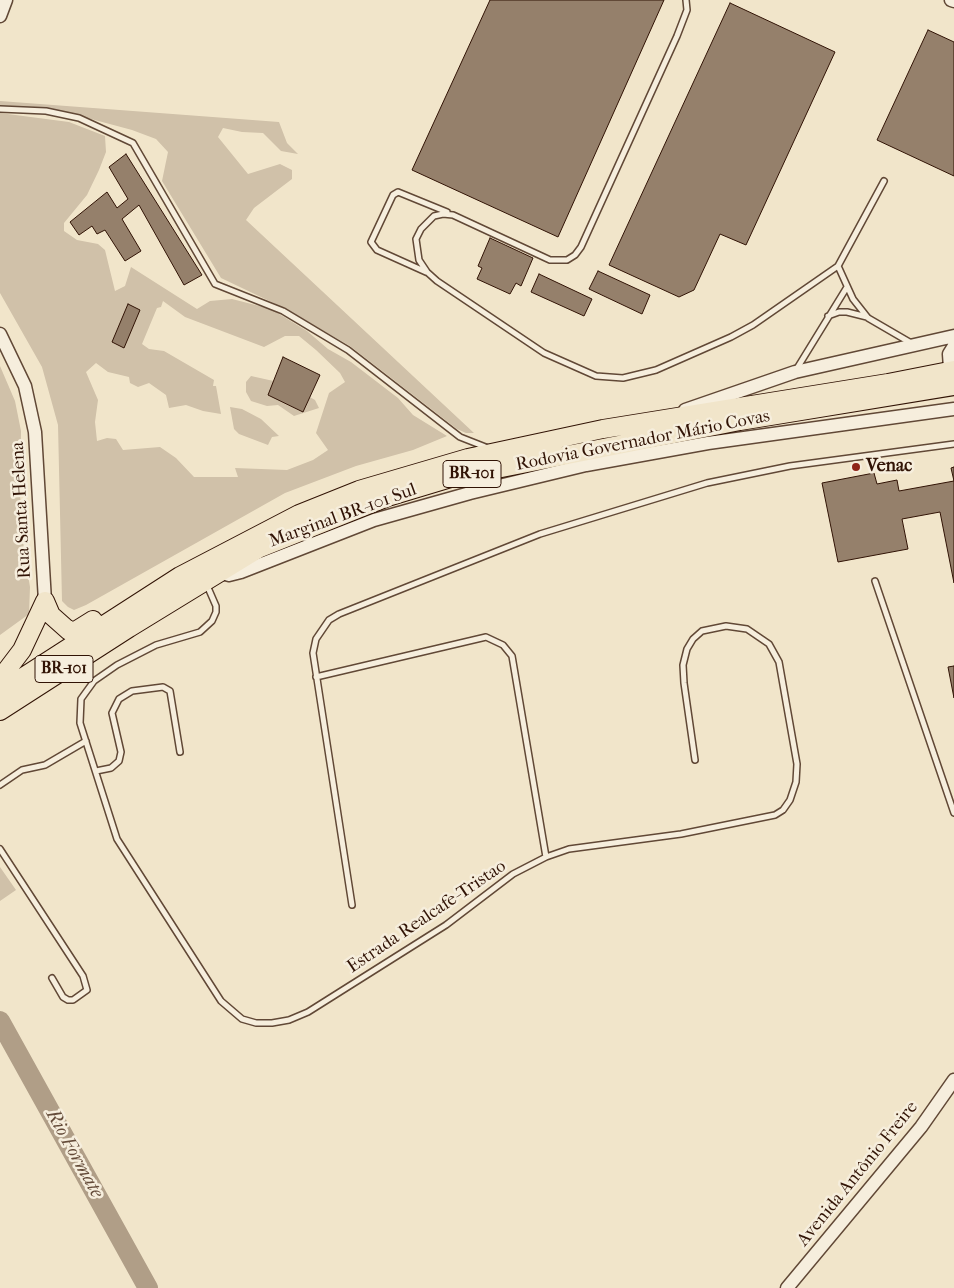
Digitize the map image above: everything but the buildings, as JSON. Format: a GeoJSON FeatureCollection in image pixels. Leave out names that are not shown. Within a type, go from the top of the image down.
{"type":"FeatureCollection","features":[{"type":"Feature","properties":{"kind":"highway","name":"Rodovia Governador Mário Covas"},"geometry":{"type":"LineString","coordinates":[[0,692],[180,576],[250,537],[298,514],[359,490],[468,458],[658,420],[888,383],[952,369]]}},
{"type":"Feature","properties":{"kind":"highway","name":"Rodovia Governador Mário Covas"},"geometry":{"type":"LineString","coordinates":[[0,710],[258,549],[388,497],[451,478],[740,421],[954,386]]}},
{"type":"Feature","properties":{"kind":"highway"},"geometry":{"type":"LineString","coordinates":[[45,601],[51,615],[60,625],[69,631],[77,630],[167,574],[250,537]]}},
{"type":"Feature","properties":{"kind":"highway"},"geometry":{"type":"LineString","coordinates":[[0,679],[22,650],[45,601]]}},
{"type":"Feature","properties":{"kind":"street"},"geometry":{"type":"LineString","coordinates":[[0,16],[6,0]]}},
{"type":"Feature","properties":{"kind":"street","name":"Rua Santa Helena"},"geometry":{"type":"LineString","coordinates":[[0,334],[25,386],[35,432],[45,601]]}},
{"type":"Feature","properties":{"kind":"street"},"geometry":{"type":"LineString","coordinates":[[658,420],[795,372],[954,336]]}},
{"type":"Feature","properties":{"kind":"street"},"geometry":{"type":"LineString","coordinates":[[952,369],[949,354],[954,346]]}},
{"type":"Feature","properties":{"kind":"street","name":"Marginal BR-101 Sul"},"geometry":{"type":"LineString","coordinates":[[212,576],[241,572],[374,520],[470,493],[577,467],[708,443],[954,409]]}},
{"type":"Feature","properties":{"kind":"street","name":"Avenida Antônio Freire"},"geometry":{"type":"LineString","coordinates":[[787,1288],[921,1127],[954,1080]]}},
{"type":"Feature","properties":{"kind":"lane"},"geometry":{"type":"LineString","coordinates":[[686,0],[687,10],[677,36],[582,247],[575,255],[567,260],[550,260],[398,192],[393,195],[371,242],[377,250],[427,272],[469,304],[544,354],[596,376],[624,378],[656,370],[731,337],[753,325],[838,266],[884,181]]}},
{"type":"Feature","properties":{"kind":"lane"},"geometry":{"type":"LineString","coordinates":[[0,109],[46,111],[79,118],[133,143],[215,284],[283,311],[348,350],[460,437],[498,452]]}},
{"type":"Feature","properties":{"kind":"lane"},"geometry":{"type":"LineString","coordinates":[[427,272],[419,260],[417,250],[416,239],[420,229],[434,216],[453,215]]}},
{"type":"Feature","properties":{"kind":"lane"},"geometry":{"type":"LineString","coordinates":[[838,266],[853,299],[868,318]]}},
{"type":"Feature","properties":{"kind":"lane"},"geometry":{"type":"LineString","coordinates":[[795,372],[847,287]]}},
{"type":"Feature","properties":{"kind":"lane"},"geometry":{"type":"LineString","coordinates":[[828,316],[848,312],[868,318],[913,345]]}},
{"type":"Feature","properties":{"kind":"lane"},"geometry":{"type":"LineString","coordinates":[[352,905],[316,677],[314,653],[316,639],[329,620],[339,614],[540,534],[707,483],[790,466],[954,444]]}},
{"type":"Feature","properties":{"kind":"lane","name":"Estrada Realcafe-Tristao"},"geometry":{"type":"LineString","coordinates":[[212,576],[216,612],[206,627],[194,635],[156,645],[103,674],[86,690],[79,710],[80,723],[117,839],[146,888],[221,1001],[242,1019],[256,1023],[289,1020],[308,1012],[446,925],[513,874],[546,856],[596,845],[681,834],[775,815],[783,810],[790,800],[796,782],[797,764],[780,662],[769,644],[747,629],[726,626],[702,631],[693,639],[687,649],[683,665],[684,683],[695,760]]}},
{"type":"Feature","properties":{"kind":"lane"},"geometry":{"type":"LineString","coordinates":[[875,581],[954,813]]}},
{"type":"Feature","properties":{"kind":"lane"},"geometry":{"type":"LineString","coordinates":[[316,677],[486,638],[503,645],[512,656],[546,856]]}},
{"type":"Feature","properties":{"kind":"lane"},"geometry":{"type":"LineString","coordinates":[[96,770],[111,768],[119,761],[121,752],[112,712],[119,700],[132,691],[163,686],[170,691],[180,752]]}},
{"type":"Feature","properties":{"kind":"lane"},"geometry":{"type":"LineString","coordinates":[[0,785],[22,770],[45,765],[86,741]]}},
{"type":"Feature","properties":{"kind":"lane"},"geometry":{"type":"LineString","coordinates":[[0,848],[83,976],[87,990],[73,1000],[68,1000],[63,996],[52,978]]}},
{"type":"Feature","properties":{"kind":"shaded area"},"geometry":{"type":"Polygon","coordinates":[[[0,101],[279,122],[287,143],[298,154],[281,151],[263,133],[242,132],[223,128],[218,137],[248,174],[280,164],[292,170],[292,179],[254,208],[246,220],[474,433],[466,433],[457,429],[350,346],[284,308],[221,278],[162,181],[168,152],[156,139],[132,130],[65,112],[0,107],[0,101]]]}},
{"type":"Feature","properties":{"kind":"shaded area"},"geometry":{"type":"Polygon","coordinates":[[[0,113],[69,122],[105,136],[106,152],[87,195],[64,223],[64,231],[77,240],[98,244],[105,250],[115,291],[125,286],[131,267],[197,309],[210,301],[232,299],[271,309],[307,331],[328,349],[351,362],[398,398],[413,415],[447,436],[413,450],[356,466],[285,493],[74,610],[62,601],[58,425],[42,367],[0,293],[0,113]],[[163,301],[161,307],[157,308],[142,344],[149,349],[164,351],[214,380],[213,386],[216,386],[221,414],[203,411],[186,405],[169,408],[166,395],[149,383],[138,387],[130,383],[129,377],[108,372],[96,363],[86,372],[98,400],[95,422],[97,441],[107,438],[116,439],[123,450],[160,447],[176,458],[194,477],[238,477],[235,468],[287,470],[313,460],[328,450],[316,433],[329,393],[345,382],[340,373],[316,350],[299,336],[285,336],[264,347],[185,317],[163,301]]]}},
{"type":"Feature","properties":{"kind":"shaded area"},"geometry":{"type":"Polygon","coordinates":[[[0,366],[15,401],[21,431],[20,495],[24,551],[30,587],[29,614],[0,635],[0,366]]]}},
{"type":"Feature","properties":{"kind":"shaded area"},"geometry":{"type":"Polygon","coordinates":[[[251,376],[287,384],[315,400],[319,408],[294,416],[278,405],[267,406],[251,401],[246,392],[246,382],[251,376]]]}},
{"type":"Feature","properties":{"kind":"shaded area"},"geometry":{"type":"Polygon","coordinates":[[[230,407],[242,409],[261,419],[279,436],[272,437],[268,445],[239,434],[234,429],[230,407]]]}},
{"type":"Feature","properties":{"kind":"shaded area"},"geometry":{"type":"Polygon","coordinates":[[[0,867],[16,890],[0,901],[0,867]]]}},
{"type":"Feature","properties":{"kind":"waterway","name":"Rio Formate"},"geometry":{"type":"LineString","coordinates":[[0,1021],[148,1288]]}},
{"type":"Feature","properties":{"kind":"place","name":"Venac"},"geometry":{"type":"Point","coordinates":[856,467]}}]}
